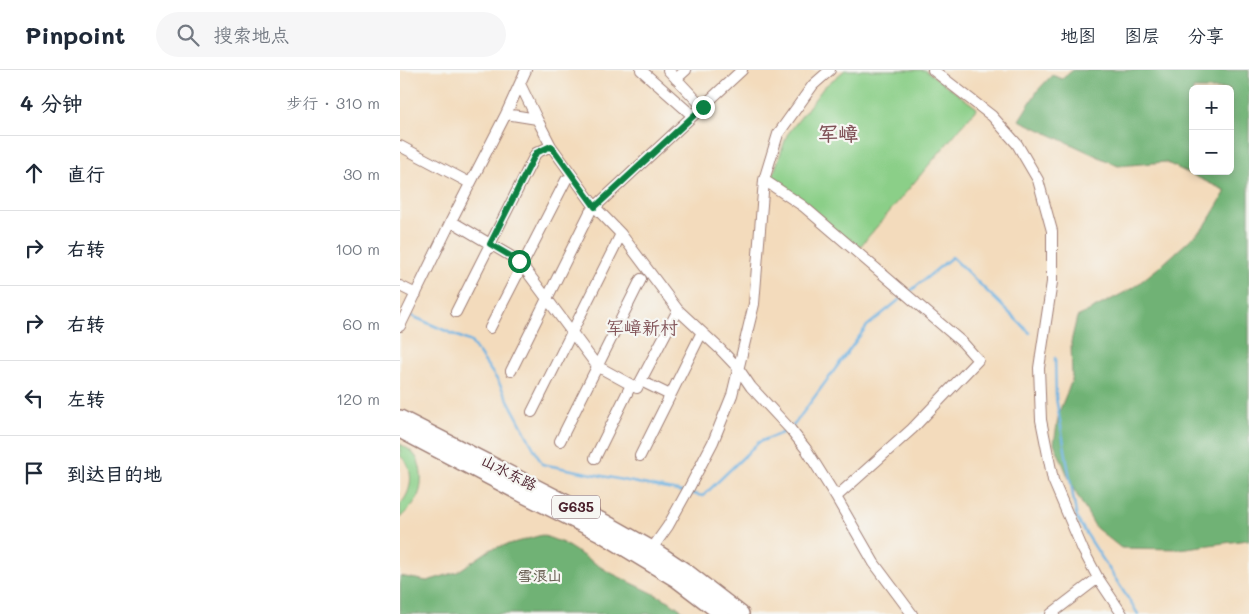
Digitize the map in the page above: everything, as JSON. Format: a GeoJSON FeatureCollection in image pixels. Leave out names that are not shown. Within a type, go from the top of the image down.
{"type":"FeatureCollection","features":[{"type":"Feature","properties":{"kind":"highway","name":"山水东路"},"geometry":{"type":"LineString","coordinates":[[400,418],[606,523],[648,554],[676,579],[722,614]]}},
{"type":"Feature","properties":{"kind":"highway","name":"山水东路"},"geometry":{"type":"LineString","coordinates":[[400,430],[526,496],[688,574],[741,614]]}},
{"type":"Feature","properties":{"kind":"street"},"geometry":{"type":"LineString","coordinates":[[400,326],[526,70]]}},
{"type":"Feature","properties":{"kind":"street"},"geometry":{"type":"LineString","coordinates":[[641,70],[694,116]]}},
{"type":"Feature","properties":{"kind":"street"},"geometry":{"type":"LineString","coordinates":[[668,70],[703,107]]}},
{"type":"Feature","properties":{"kind":"street"},"geometry":{"type":"LineString","coordinates":[[676,79],[686,70]]}},
{"type":"Feature","properties":{"kind":"street"},"geometry":{"type":"LineString","coordinates":[[511,371],[592,209],[742,70]]}},
{"type":"Feature","properties":{"kind":"street"},"geometry":{"type":"LineString","coordinates":[[648,554],[668,526],[689,488],[713,442],[732,396],[754,304],[764,180],[778,134],[813,85],[830,70]]}},
{"type":"Feature","properties":{"kind":"street"},"geometry":{"type":"LineString","coordinates":[[933,70],[992,116],[1017,144],[1038,180],[1052,231],[1052,282],[1039,368],[1041,420],[1053,480],[1083,550],[1098,578],[1122,614]]}},
{"type":"Feature","properties":{"kind":"street"},"geometry":{"type":"LineString","coordinates":[[520,84],[551,146],[592,209],[622,234],[678,310],[738,368],[751,387],[791,430],[836,497],[874,563],[912,614]]}},
{"type":"Feature","properties":{"kind":"street"},"geometry":{"type":"LineString","coordinates":[[506,114],[537,119]]}},
{"type":"Feature","properties":{"kind":"street"},"geometry":{"type":"LineString","coordinates":[[400,146],[470,182]]}},
{"type":"Feature","properties":{"kind":"street"},"geometry":{"type":"LineString","coordinates":[[456,312],[536,153],[551,146]]}},
{"type":"Feature","properties":{"kind":"street"},"geometry":{"type":"LineString","coordinates":[[490,328],[566,180]]}},
{"type":"Feature","properties":{"kind":"street"},"geometry":{"type":"LineString","coordinates":[[764,180],[803,206],[963,344],[978,360],[912,429],[836,497]]}},
{"type":"Feature","properties":{"kind":"street"},"geometry":{"type":"LineString","coordinates":[[451,221],[519,261],[597,366],[670,395]]}},
{"type":"Feature","properties":{"kind":"street"},"geometry":{"type":"LineString","coordinates":[[532,412],[622,234]]}},
{"type":"Feature","properties":{"kind":"street"},"geometry":{"type":"LineString","coordinates":[[560,441],[641,279]]}},
{"type":"Feature","properties":{"kind":"street"},"geometry":{"type":"LineString","coordinates":[[400,286],[416,294]]}},
{"type":"Feature","properties":{"kind":"street"},"geometry":{"type":"LineString","coordinates":[[595,458],[678,310]]}},
{"type":"Feature","properties":{"kind":"street"},"geometry":{"type":"LineString","coordinates":[[640,456],[702,332]]}},
{"type":"Feature","properties":{"kind":"street"},"geometry":{"type":"LineString","coordinates":[[1051,614],[1098,578]]}},
{"type":"Feature","properties":{"kind":"green space"},"geometry":{"type":"Polygon","coordinates":[[[845,70],[925,70],[977,108],[858,249],[772,178],[787,135],[824,87],[845,70]]]}},
{"type":"Feature","properties":{"kind":"green space"},"geometry":{"type":"Polygon","coordinates":[[[1073,70],[1249,70],[1249,541],[1179,549],[1121,548],[1096,528],[1073,488],[1054,443],[1059,412],[1072,380],[1071,342],[1077,317],[1133,288],[1163,264],[1205,226],[1226,191],[1192,175],[1234,175],[1234,85],[1189,85],[1189,173],[1165,162],[1118,166],[1019,120],[1038,90],[1052,75],[1062,79],[1073,70]]]}},
{"type":"Feature","properties":{"kind":"green space"},"geometry":{"type":"Polygon","coordinates":[[[400,444],[409,449],[416,457],[420,465],[421,482],[420,492],[416,499],[400,518],[400,504],[408,493],[410,473],[408,466],[400,456],[400,444]]]}},
{"type":"Feature","properties":{"kind":"green space","name":"雪浪山"},"geometry":{"type":"Polygon","coordinates":[[[542,535],[563,543],[607,571],[669,601],[687,614],[400,614],[400,576],[427,581],[457,572],[491,549],[542,535]]]}},
{"type":"Feature","properties":{"kind":"waterway"},"geometry":{"type":"LineString","coordinates":[[908,293],[952,257],[1030,333]]}},
{"type":"Feature","properties":{"kind":"waterway"},"geometry":{"type":"LineString","coordinates":[[793,426],[867,326],[904,296]]}},
{"type":"Feature","properties":{"kind":"waterway"},"geometry":{"type":"LineString","coordinates":[[412,316],[471,342],[498,381],[542,464],[683,492]]}},
{"type":"Feature","properties":{"kind":"waterway"},"geometry":{"type":"LineString","coordinates":[[1055,358],[1056,398],[1077,519],[1138,614]]}},
{"type":"Feature","properties":{"kind":"waterway"},"geometry":{"type":"LineString","coordinates":[[689,493],[703,496],[759,442],[787,431]]}},
{"type":"Feature","properties":{"kind":"district","name":"军嶂"},"geometry":{"type":"Point","coordinates":[838,134]}},
{"type":"Feature","properties":{"kind":"district","name":"军嶂新村"},"geometry":{"type":"Point","coordinates":[642,328]}},
{"type":"Feature","properties":{"kind":"route"},"geometry":{"type":"LineString","coordinates":[[519,261],[490,244],[536,153],[551,146],[595,207],[703,107]]}}]}
